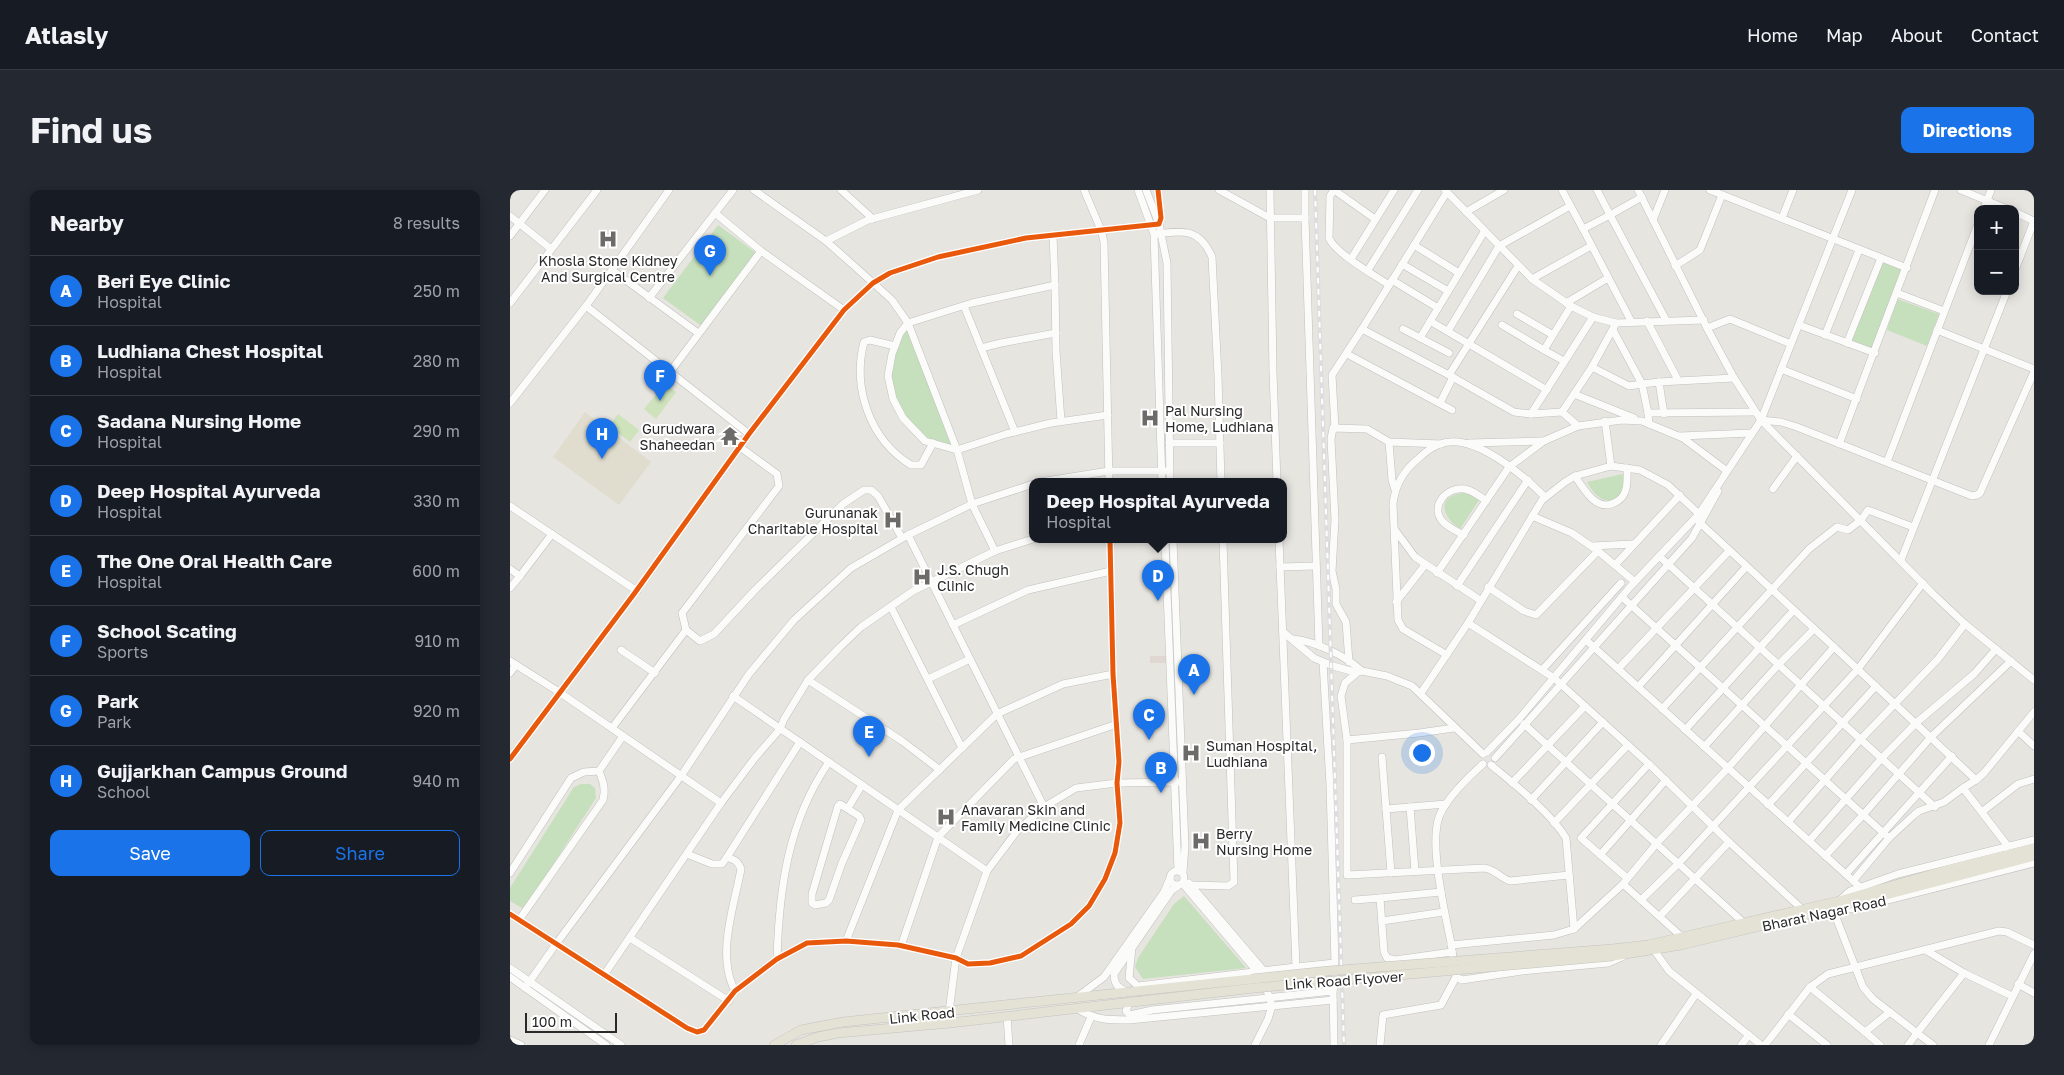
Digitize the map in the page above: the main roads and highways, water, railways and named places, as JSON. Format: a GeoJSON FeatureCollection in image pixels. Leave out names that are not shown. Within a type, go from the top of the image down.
{"type":"FeatureCollection","features":[{"type":"Feature","properties":{"kind":"main road"},"geometry":{"type":"LineString","coordinates":[[1845,903],[2034,848]]}},
{"type":"Feature","properties":{"kind":"main road"},"geometry":{"type":"LineString","coordinates":[[2009,856],[2034,856]]}},
{"type":"Feature","properties":{"kind":"main road","name":"Bharat Nagar Road"},"geometry":{"type":"LineString","coordinates":[[1613,952],[1802,910],[1845,903]]}},
{"type":"Feature","properties":{"kind":"main road","name":"Bharat Nagar Road"},"geometry":{"type":"LineString","coordinates":[[1613,952],[1629,954],[1681,945],[1845,903]]}},
{"type":"Feature","properties":{"kind":"main road","name":"Link Road Flyover"},"geometry":{"type":"LineString","coordinates":[[1075,1003],[1094,1006],[1128,997],[1328,971],[1613,952]]}},
{"type":"Feature","properties":{"kind":"main road","name":"Link Road Flyover"},"geometry":{"type":"LineString","coordinates":[[1075,1003],[1089,996],[1128,997]]}},
{"type":"Feature","properties":{"kind":"main road","name":"Link Road"},"geometry":{"type":"LineString","coordinates":[[774,1045],[801,1030],[818,1026],[949,1012],[1075,1003]]}},
{"type":"Feature","properties":{"kind":"main road","name":"Link Road"},"geometry":{"type":"LineString","coordinates":[[796,1045],[818,1036],[1007,1016],[1075,1003]]}},
{"type":"Feature","properties":{"kind":"railway"},"geometry":{"type":"LineString","coordinates":[[1315,190],[1344,1045]]}},
{"type":"Feature","properties":{"kind":"place","name":"Khosla Stone Kidney And Surgical Centre"},"geometry":{"type":"Point","coordinates":[608,239]}},
{"type":"Feature","properties":{"kind":"place","name":"Park"},"geometry":{"type":"Point","coordinates":[710,276]}},
{"type":"Feature","properties":{"kind":"place","name":"School Scating"},"geometry":{"type":"Point","coordinates":[660,401]}},
{"type":"Feature","properties":{"kind":"place","name":"Pal Nursing Home, Ludhiana"},"geometry":{"type":"Point","coordinates":[1150,418]}},
{"type":"Feature","properties":{"kind":"place","name":"Gurudwara Shaheedan"},"geometry":{"type":"Point","coordinates":[730,436]}},
{"type":"Feature","properties":{"kind":"place","name":"Gujjarkhan Campus Ground"},"geometry":{"type":"Point","coordinates":[602,459]}},
{"type":"Feature","properties":{"kind":"place","name":"Gurunanak Charitable Hospital"},"geometry":{"type":"Point","coordinates":[893,520]}},
{"type":"Feature","properties":{"kind":"place","name":"J.S. Chugh Clinic"},"geometry":{"type":"Point","coordinates":[922,577]}},
{"type":"Feature","properties":{"kind":"place","name":"Deep Hospital Ayurveda"},"geometry":{"type":"Point","coordinates":[1158,601]}},
{"type":"Feature","properties":{"kind":"place","name":"Beri Eye Clinic"},"geometry":{"type":"Point","coordinates":[1194,695]}},
{"type":"Feature","properties":{"kind":"place","name":"Sadana Nursing Home"},"geometry":{"type":"Point","coordinates":[1149,740]}},
{"type":"Feature","properties":{"kind":"place","name":"Suman Hospital, Ludhiana"},"geometry":{"type":"Point","coordinates":[1191,753]}},
{"type":"Feature","properties":{"kind":"place","name":"The One Oral Health Care"},"geometry":{"type":"Point","coordinates":[869,757]}},
{"type":"Feature","properties":{"kind":"place","name":"Ludhiana Chest Hospital"},"geometry":{"type":"Point","coordinates":[1161,793]}},
{"type":"Feature","properties":{"kind":"place","name":"Anavaran Skin and Family Medicine Clinic"},"geometry":{"type":"Point","coordinates":[946,817]}},
{"type":"Feature","properties":{"kind":"place","name":"Berry Nursing Home"},"geometry":{"type":"Point","coordinates":[1201,841]}}]}
